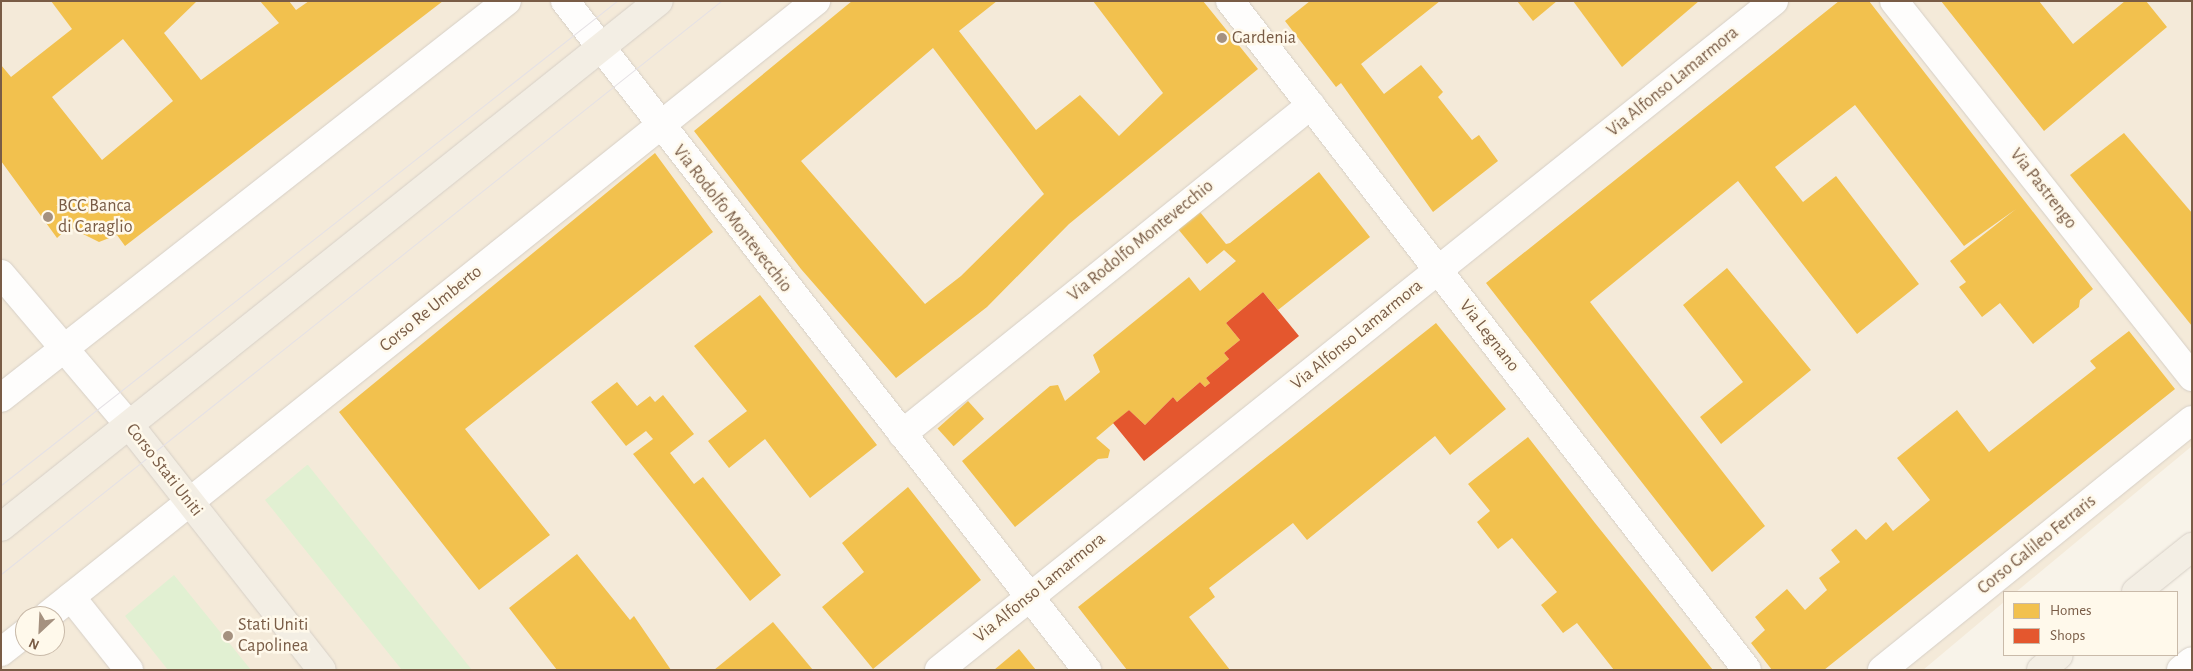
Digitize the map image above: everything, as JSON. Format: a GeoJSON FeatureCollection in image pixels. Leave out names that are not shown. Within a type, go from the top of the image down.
{"type":"FeatureCollection","features":[{"type":"Feature","properties":{"kind":"main road"},"geometry":{"type":"LineString","coordinates":[[1,526],[130,426],[228,341],[659,1]]}},
{"type":"Feature","properties":{"kind":"main road","name":"Corso Stati Uniti"},"geometry":{"type":"LineString","coordinates":[[130,426],[322,670]]}},
{"type":"Feature","properties":{"kind":"main road"},"geometry":{"type":"LineString","coordinates":[[2137,591],[2192,547]]}},
{"type":"Feature","properties":{"kind":"main road"},"geometry":{"type":"LineString","coordinates":[[2040,670],[2058,656]]}},
{"type":"Feature","properties":{"kind":"street"},"geometry":{"type":"LineString","coordinates":[[1,398],[507,1]]}},
{"type":"Feature","properties":{"kind":"street","name":"Via Rodolfo Montevecchio"},"geometry":{"type":"LineString","coordinates":[[565,1],[659,126],[1087,670]]}},
{"type":"Feature","properties":{"kind":"street","name":"Corso Re Umberto"},"geometry":{"type":"LineString","coordinates":[[60,606],[190,504],[816,1]]}},
{"type":"Feature","properties":{"kind":"street","name":"Via Legnano"},"geometry":{"type":"LineString","coordinates":[[1230,1],[1747,670]]}},
{"type":"Feature","properties":{"kind":"street","name":"Via Alfonso Lamarmora"},"geometry":{"type":"LineString","coordinates":[[939,670],[1774,1]]}},
{"type":"Feature","properties":{"kind":"street","name":"Via Pastrengo"},"geometry":{"type":"LineString","coordinates":[[1894,1],[2192,376]]}},
{"type":"Feature","properties":{"kind":"street","name":"Via Rodolfo Montevecchio"},"geometry":{"type":"LineString","coordinates":[[902,434],[1311,105]]}},
{"type":"Feature","properties":{"kind":"street","name":"Corso Stati Uniti"},"geometry":{"type":"LineString","coordinates":[[1,274],[130,426]]}},
{"type":"Feature","properties":{"kind":"street","name":"Corso Galileo Ferraris"},"geometry":{"type":"LineString","coordinates":[[1882,670],[2192,420]]}},
{"type":"Feature","properties":{"kind":"street"},"geometry":{"type":"LineString","coordinates":[[71,597],[129,670]]}},
{"type":"Feature","properties":{"kind":"street"},"geometry":{"type":"LineString","coordinates":[[1,652],[15,641]]}},
{"type":"Feature","properties":{"kind":"street"},"geometry":{"type":"LineString","coordinates":[[2182,670],[2192,661]]}},
{"type":"Feature","properties":{"kind":"shaded area"},"geometry":{"type":"Polygon","coordinates":[[[1,1],[2192,1],[2192,446],[2017,591],[2003,591],[2003,603],[1923,670],[1,670],[1,1]]]}},
{"type":"Feature","properties":{"kind":"green space"},"geometry":{"type":"Polygon","coordinates":[[[307,465],[472,670],[402,670],[265,500],[307,465]]]}},
{"type":"Feature","properties":{"kind":"green space"},"geometry":{"type":"Polygon","coordinates":[[[174,575],[251,670],[168,670],[125,616],[174,575]]]}},
{"type":"Feature","properties":{"kind":"building: Homes"},"geometry":{"type":"Polygon","coordinates":[[[51,1],[197,1],[164,33],[201,80],[279,23],[260,1],[289,1],[296,10],[309,1],[443,1],[125,246],[117,235],[99,242],[69,227],[57,238],[1,161],[1,65],[11,77],[72,29],[51,1]],[[123,39],[52,97],[102,160],[173,101],[123,39]]]}},
{"type":"Feature","properties":{"kind":"building: Homes"},"geometry":{"type":"Polygon","coordinates":[[[852,1],[997,1],[959,31],[1036,130],[1080,95],[1119,136],[1163,93],[1093,1],[1203,1],[1258,69],[1069,224],[987,307],[896,378],[801,269],[694,131],[852,1]],[[933,48],[801,161],[925,304],[961,276],[1044,194],[933,48]]]}},
{"type":"Feature","properties":{"kind":"building: Homes"},"geometry":{"type":"Polygon","coordinates":[[[1310,1],[1440,1],[1361,64],[1384,94],[1421,65],[1443,92],[1438,97],[1472,140],[1479,135],[1498,161],[1433,212],[1341,83],[1336,87],[1285,21],[1310,1]]]}},
{"type":"Feature","properties":{"kind":"building: Homes"},"geometry":{"type":"Polygon","coordinates":[[[1517,1],[1557,1],[1533,21],[1517,1]]]}},
{"type":"Feature","properties":{"kind":"building: Homes"},"geometry":{"type":"Polygon","coordinates":[[[1573,1],[1699,1],[1622,67],[1573,1]]]}},
{"type":"Feature","properties":{"kind":"building: Homes"},"geometry":{"type":"Polygon","coordinates":[[[1839,1],[1869,1],[2093,289],[2080,300],[2079,307],[2033,344],[2000,303],[1982,317],[1959,287],[1966,282],[1950,261],[2016,209],[1964,246],[1855,105],[1775,167],[1803,202],[1836,176],[1919,284],[1857,334],[1738,181],[1590,302],[1765,526],[1712,572],[1486,283],[1839,1]]]}},
{"type":"Feature","properties":{"kind":"building: Homes"},"geometry":{"type":"Polygon","coordinates":[[[1941,1],[2039,1],[2073,44],[2125,1],[2146,1],[2167,27],[2044,131],[1941,1]]]}},
{"type":"Feature","properties":{"kind":"building: Homes"},"geometry":{"type":"Polygon","coordinates":[[[2124,133],[2192,213],[2192,326],[2070,175],[2124,133]]]}},
{"type":"Feature","properties":{"kind":"building: Homes"},"geometry":{"type":"Polygon","coordinates":[[[655,153],[713,232],[465,429],[550,535],[479,590],[339,412],[655,153]]]}},
{"type":"Feature","properties":{"kind":"building: Homes"},"geometry":{"type":"Polygon","coordinates":[[[1319,172],[1370,237],[1278,310],[1263,292],[1226,323],[1240,340],[1224,353],[1229,359],[1206,378],[1210,383],[1205,387],[1200,382],[1177,402],[1173,397],[1145,425],[1129,410],[1096,438],[1110,450],[1108,458],[1098,459],[1015,527],[962,461],[1050,386],[1058,385],[1065,401],[1100,372],[1093,355],[1189,277],[1200,291],[1236,261],[1224,250],[1207,264],[1178,229],[1200,212],[1226,244],[1230,243],[1319,172]]]}},
{"type":"Feature","properties":{"kind":"building: Homes"},"geometry":{"type":"Polygon","coordinates":[[[1727,268],[1811,370],[1721,444],[1700,417],[1743,382],[1683,305],[1727,268]]]}},
{"type":"Feature","properties":{"kind":"building: Homes"},"geometry":{"type":"Polygon","coordinates":[[[760,295],[877,445],[810,498],[765,439],[729,468],[708,441],[747,411],[694,346],[760,295]]]}},
{"type":"Feature","properties":{"kind":"building: Homes"},"geometry":{"type":"Polygon","coordinates":[[[1436,323],[1506,409],[1450,455],[1435,436],[1307,540],[1293,523],[1209,588],[1215,597],[1189,617],[1230,670],[1127,670],[1078,607],[1436,323]]]}},
{"type":"Feature","properties":{"kind":"building: Homes"},"geometry":{"type":"Polygon","coordinates":[[[2129,331],[2175,389],[1824,670],[1772,670],[1751,643],[1765,630],[1755,617],[1787,589],[1805,610],[1827,590],[1819,578],[1840,562],[1831,550],[1856,529],[1866,540],[1886,522],[1893,531],[1930,500],[1897,458],[1957,410],[1989,452],[2096,368],[2090,361],[2129,331]]]}},
{"type":"Feature","properties":{"kind":"building: Homes"},"geometry":{"type":"Polygon","coordinates":[[[617,382],[637,406],[650,396],[655,402],[663,395],[694,434],[670,453],[694,484],[703,477],[781,575],[750,601],[633,454],[653,439],[646,431],[626,446],[591,402],[617,382]]]}},
{"type":"Feature","properties":{"kind":"building: Homes"},"geometry":{"type":"Polygon","coordinates":[[[968,401],[984,419],[954,446],[938,428],[968,401]]]}},
{"type":"Feature","properties":{"kind":"building: Homes"},"geometry":{"type":"Polygon","coordinates":[[[1528,437],[1713,670],[1614,670],[1577,623],[1563,633],[1541,605],[1557,592],[1512,538],[1498,549],[1477,522],[1490,511],[1468,484],[1528,437]]]}},
{"type":"Feature","properties":{"kind":"building: Homes"},"geometry":{"type":"Polygon","coordinates":[[[908,487],[981,580],[873,669],[822,607],[864,572],[842,543],[908,487]]]}},
{"type":"Feature","properties":{"kind":"building: Homes"},"geometry":{"type":"Polygon","coordinates":[[[577,554],[630,620],[634,616],[671,670],[557,670],[509,608],[577,554]]]}},
{"type":"Feature","properties":{"kind":"building: Homes"},"geometry":{"type":"Polygon","coordinates":[[[773,622],[813,670],[714,670],[773,622]]]}},
{"type":"Feature","properties":{"kind":"building: Homes"},"geometry":{"type":"Polygon","coordinates":[[[1019,649],[1036,670],[994,670],[1019,649]]]}},
{"type":"Feature","properties":{"kind":"building: Shops"},"geometry":{"type":"Polygon","coordinates":[[[1263,292],[1299,336],[1144,461],[1113,423],[1129,410],[1145,425],[1173,397],[1177,402],[1200,382],[1205,387],[1210,383],[1206,378],[1229,359],[1224,353],[1240,340],[1226,323],[1263,292]]]}},
{"type":"Feature","properties":{"kind":"tram line"},"geometry":{"type":"LineString","coordinates":[[1,485],[617,1]]}},
{"type":"Feature","properties":{"kind":"tram line"},"geometry":{"type":"LineString","coordinates":[[1,574],[721,1]]}},
{"type":"Feature","properties":{"kind":"place","name":"Gardenia"},"geometry":{"type":"Point","coordinates":[1222,38]}},
{"type":"Feature","properties":{"kind":"place","name":"BCC Banca di Caraglio"},"geometry":{"type":"Point","coordinates":[48,217]}},
{"type":"Feature","properties":{"kind":"place","name":"Stati Uniti Capolinea"},"geometry":{"type":"Point","coordinates":[228,636]}}]}
